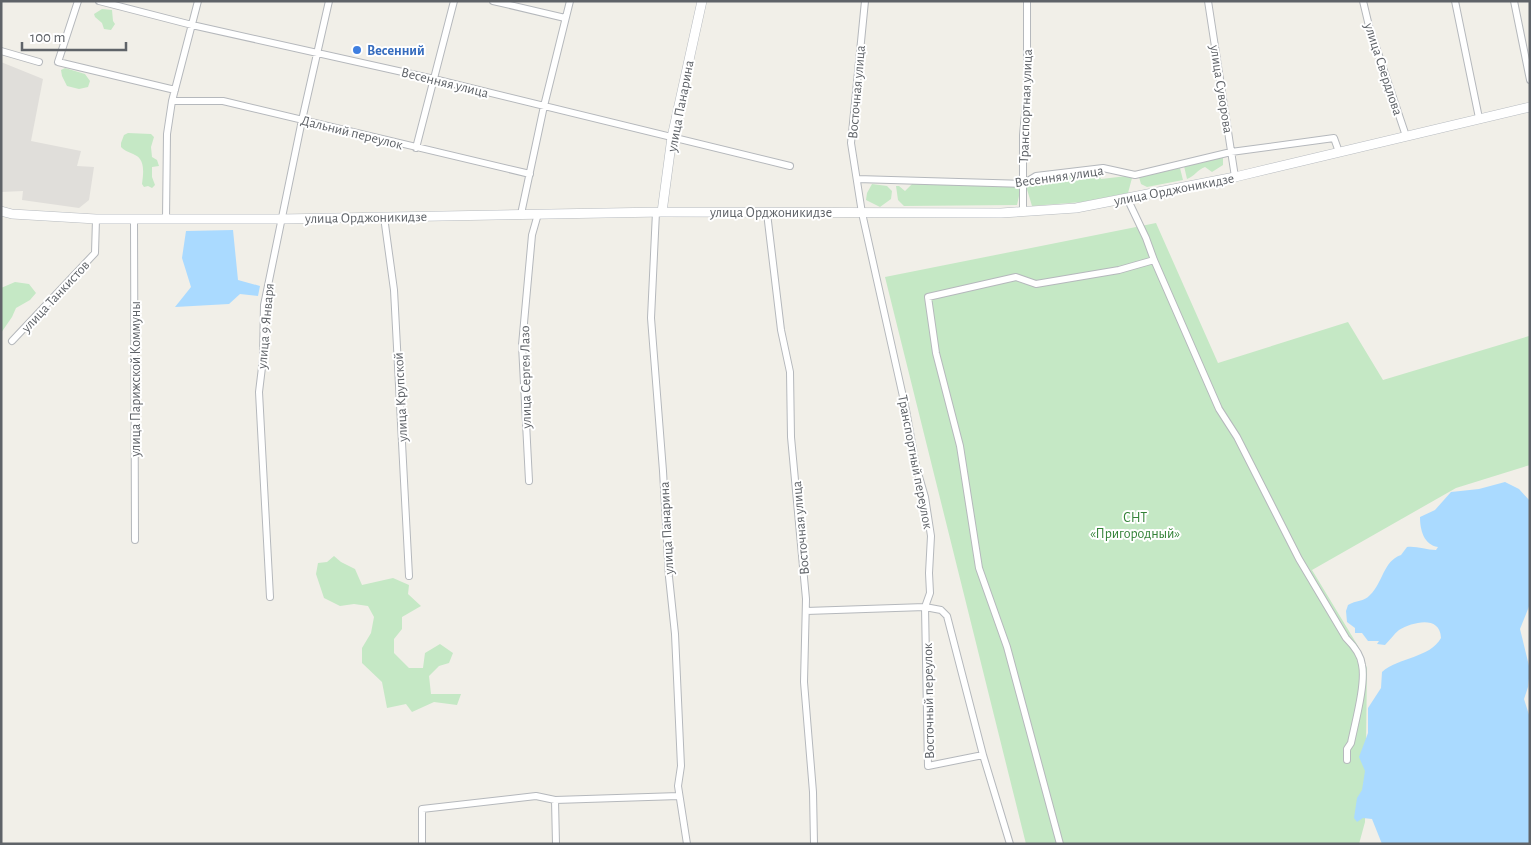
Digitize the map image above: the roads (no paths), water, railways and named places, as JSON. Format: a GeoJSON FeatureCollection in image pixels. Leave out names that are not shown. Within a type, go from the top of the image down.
{"type":"FeatureCollection","features":[{"type":"Feature","properties":{"kind":"main road","name":"улица Панарина"},"geometry":{"type":"LineString","coordinates":[[659,212],[672,137],[702,1]]}},
{"type":"Feature","properties":{"kind":"main road","name":"улица Орджоникидзе"},"geometry":{"type":"LineString","coordinates":[[1,211],[12,214],[96,219],[281,219],[659,212],[1001,213],[1076,208],[1235,177],[1530,106]]}},
{"type":"Feature","properties":{"kind":"street"},"geometry":{"type":"LineString","coordinates":[[78,1],[58,62],[175,90]]}},
{"type":"Feature","properties":{"kind":"street","name":"Весенняя улица"},"geometry":{"type":"LineString","coordinates":[[99,1],[192,25],[434,78],[790,166]]}},
{"type":"Feature","properties":{"kind":"street"},"geometry":{"type":"LineString","coordinates":[[166,219],[167,134],[172,101],[198,1]]}},
{"type":"Feature","properties":{"kind":"street","name":"улица 9 Января"},"geometry":{"type":"LineString","coordinates":[[270,597],[259,392],[263,359],[264,305],[302,120],[329,1]]}},
{"type":"Feature","properties":{"kind":"street"},"geometry":{"type":"LineString","coordinates":[[416,148],[454,1]]}},
{"type":"Feature","properties":{"kind":"street"},"geometry":{"type":"LineString","coordinates":[[493,1],[565,18]]}},
{"type":"Feature","properties":{"kind":"street"},"geometry":{"type":"LineString","coordinates":[[521,214],[544,106],[570,1]]}},
{"type":"Feature","properties":{"kind":"street","name":"Восточная улица"},"geometry":{"type":"LineString","coordinates":[[862,213],[851,142],[865,1]]}},
{"type":"Feature","properties":{"kind":"street","name":"Транспортная улица"},"geometry":{"type":"LineString","coordinates":[[1023,211],[1023,135],[1027,92],[1027,1]]}},
{"type":"Feature","properties":{"kind":"street","name":"улица Суворова"},"geometry":{"type":"LineString","coordinates":[[1208,1],[1235,177]]}},
{"type":"Feature","properties":{"kind":"street","name":"улица Свердлова"},"geometry":{"type":"LineString","coordinates":[[1363,1],[1369,26],[1406,136]]}},
{"type":"Feature","properties":{"kind":"street"},"geometry":{"type":"LineString","coordinates":[[1455,1],[1479,118]]}},
{"type":"Feature","properties":{"kind":"street"},"geometry":{"type":"LineString","coordinates":[[1514,1],[1530,80]]}},
{"type":"Feature","properties":{"kind":"street"},"geometry":{"type":"LineString","coordinates":[[1,51],[39,62]]}},
{"type":"Feature","properties":{"kind":"street","name":"Дальний переулок"},"geometry":{"type":"LineString","coordinates":[[172,101],[223,101],[530,174]]}},
{"type":"Feature","properties":{"kind":"street","name":"Весенняя улица"},"geometry":{"type":"LineString","coordinates":[[857,178],[1023,184],[1036,176],[1103,168],[1135,175],[1231,152],[1334,138],[1338,152]]}},
{"type":"Feature","properties":{"kind":"street"},"geometry":{"type":"LineString","coordinates":[[1127,198],[1219,409],[1237,437],[1299,560],[1346,638],[1354,647],[1362,664],[1363,681],[1351,743],[1347,749],[1347,760]]}},
{"type":"Feature","properties":{"kind":"street","name":"улица Панарина"},"geometry":{"type":"LineString","coordinates":[[659,212],[651,318],[669,577],[675,634],[681,766],[678,786],[687,844]]}},
{"type":"Feature","properties":{"kind":"street","name":"Восточная улица"},"geometry":{"type":"LineString","coordinates":[[767,213],[780,330],[790,372],[791,437],[806,612],[804,682],[813,792],[814,844]]}},
{"type":"Feature","properties":{"kind":"street","name":"Транспортный переулок"},"geometry":{"type":"LineString","coordinates":[[862,213],[906,410],[916,466],[925,498],[931,536],[930,593],[925,607]]}},
{"type":"Feature","properties":{"kind":"street","name":"улица Сергея Лазо"},"geometry":{"type":"LineString","coordinates":[[529,481],[522,345],[532,235],[538,214]]}},
{"type":"Feature","properties":{"kind":"street","name":"улица Крупской"},"geometry":{"type":"LineString","coordinates":[[384,218],[394,290],[409,576]]}},
{"type":"Feature","properties":{"kind":"street","name":"улица Танкистов"},"geometry":{"type":"LineString","coordinates":[[12,341],[95,253],[96,219]]}},
{"type":"Feature","properties":{"kind":"street","name":"улица Парижской Коммуны"},"geometry":{"type":"LineString","coordinates":[[134,219],[135,540]]}},
{"type":"Feature","properties":{"kind":"street"},"geometry":{"type":"LineString","coordinates":[[1060,844],[1007,647],[980,568],[960,446],[936,353],[928,297],[1016,277],[1036,284],[1119,270],[1154,260]]}},
{"type":"Feature","properties":{"kind":"street"},"geometry":{"type":"LineString","coordinates":[[806,612],[925,607],[941,610],[947,616],[983,755],[1010,844]]}},
{"type":"Feature","properties":{"kind":"street","name":"Восточный переулок"},"geometry":{"type":"LineString","coordinates":[[925,607],[928,766],[983,755]]}},
{"type":"Feature","properties":{"kind":"street"},"geometry":{"type":"LineString","coordinates":[[422,844],[422,809],[536,796],[555,800],[680,796]]}},
{"type":"Feature","properties":{"kind":"street"},"geometry":{"type":"LineString","coordinates":[[555,800],[556,844]]}},
{"type":"Feature","properties":{"kind":"water"},"geometry":{"type":"Polygon","coordinates":[[[233,230],[238,280],[260,286],[258,296],[240,294],[229,304],[175,307],[191,287],[182,258],[186,231],[233,230]]]}},
{"type":"Feature","properties":{"kind":"water"},"geometry":{"type":"Polygon","coordinates":[[[1505,482],[1519,489],[1530,501],[1530,604],[1520,629],[1530,670],[1524,699],[1530,718],[1530,844],[1382,844],[1372,819],[1363,818],[1357,822],[1354,818],[1357,798],[1362,790],[1365,771],[1359,757],[1368,733],[1368,708],[1381,688],[1382,672],[1397,663],[1430,650],[1441,638],[1436,626],[1425,622],[1399,630],[1385,645],[1377,644],[1379,641],[1368,641],[1362,633],[1355,633],[1355,628],[1347,622],[1346,611],[1348,605],[1365,599],[1370,595],[1378,585],[1390,562],[1401,555],[1407,547],[1436,550],[1438,547],[1429,543],[1424,536],[1420,517],[1435,510],[1451,492],[1479,489],[1505,482]]]}},
{"type":"Feature","properties":{"kind":"place","name":"Весенний"},"geometry":{"type":"Point","coordinates":[357,50]}},
{"type":"Feature","properties":{"kind":"park label","name":"СНТ «Пригородный»"},"geometry":{"type":"Point","coordinates":[1135,526]}}]}
